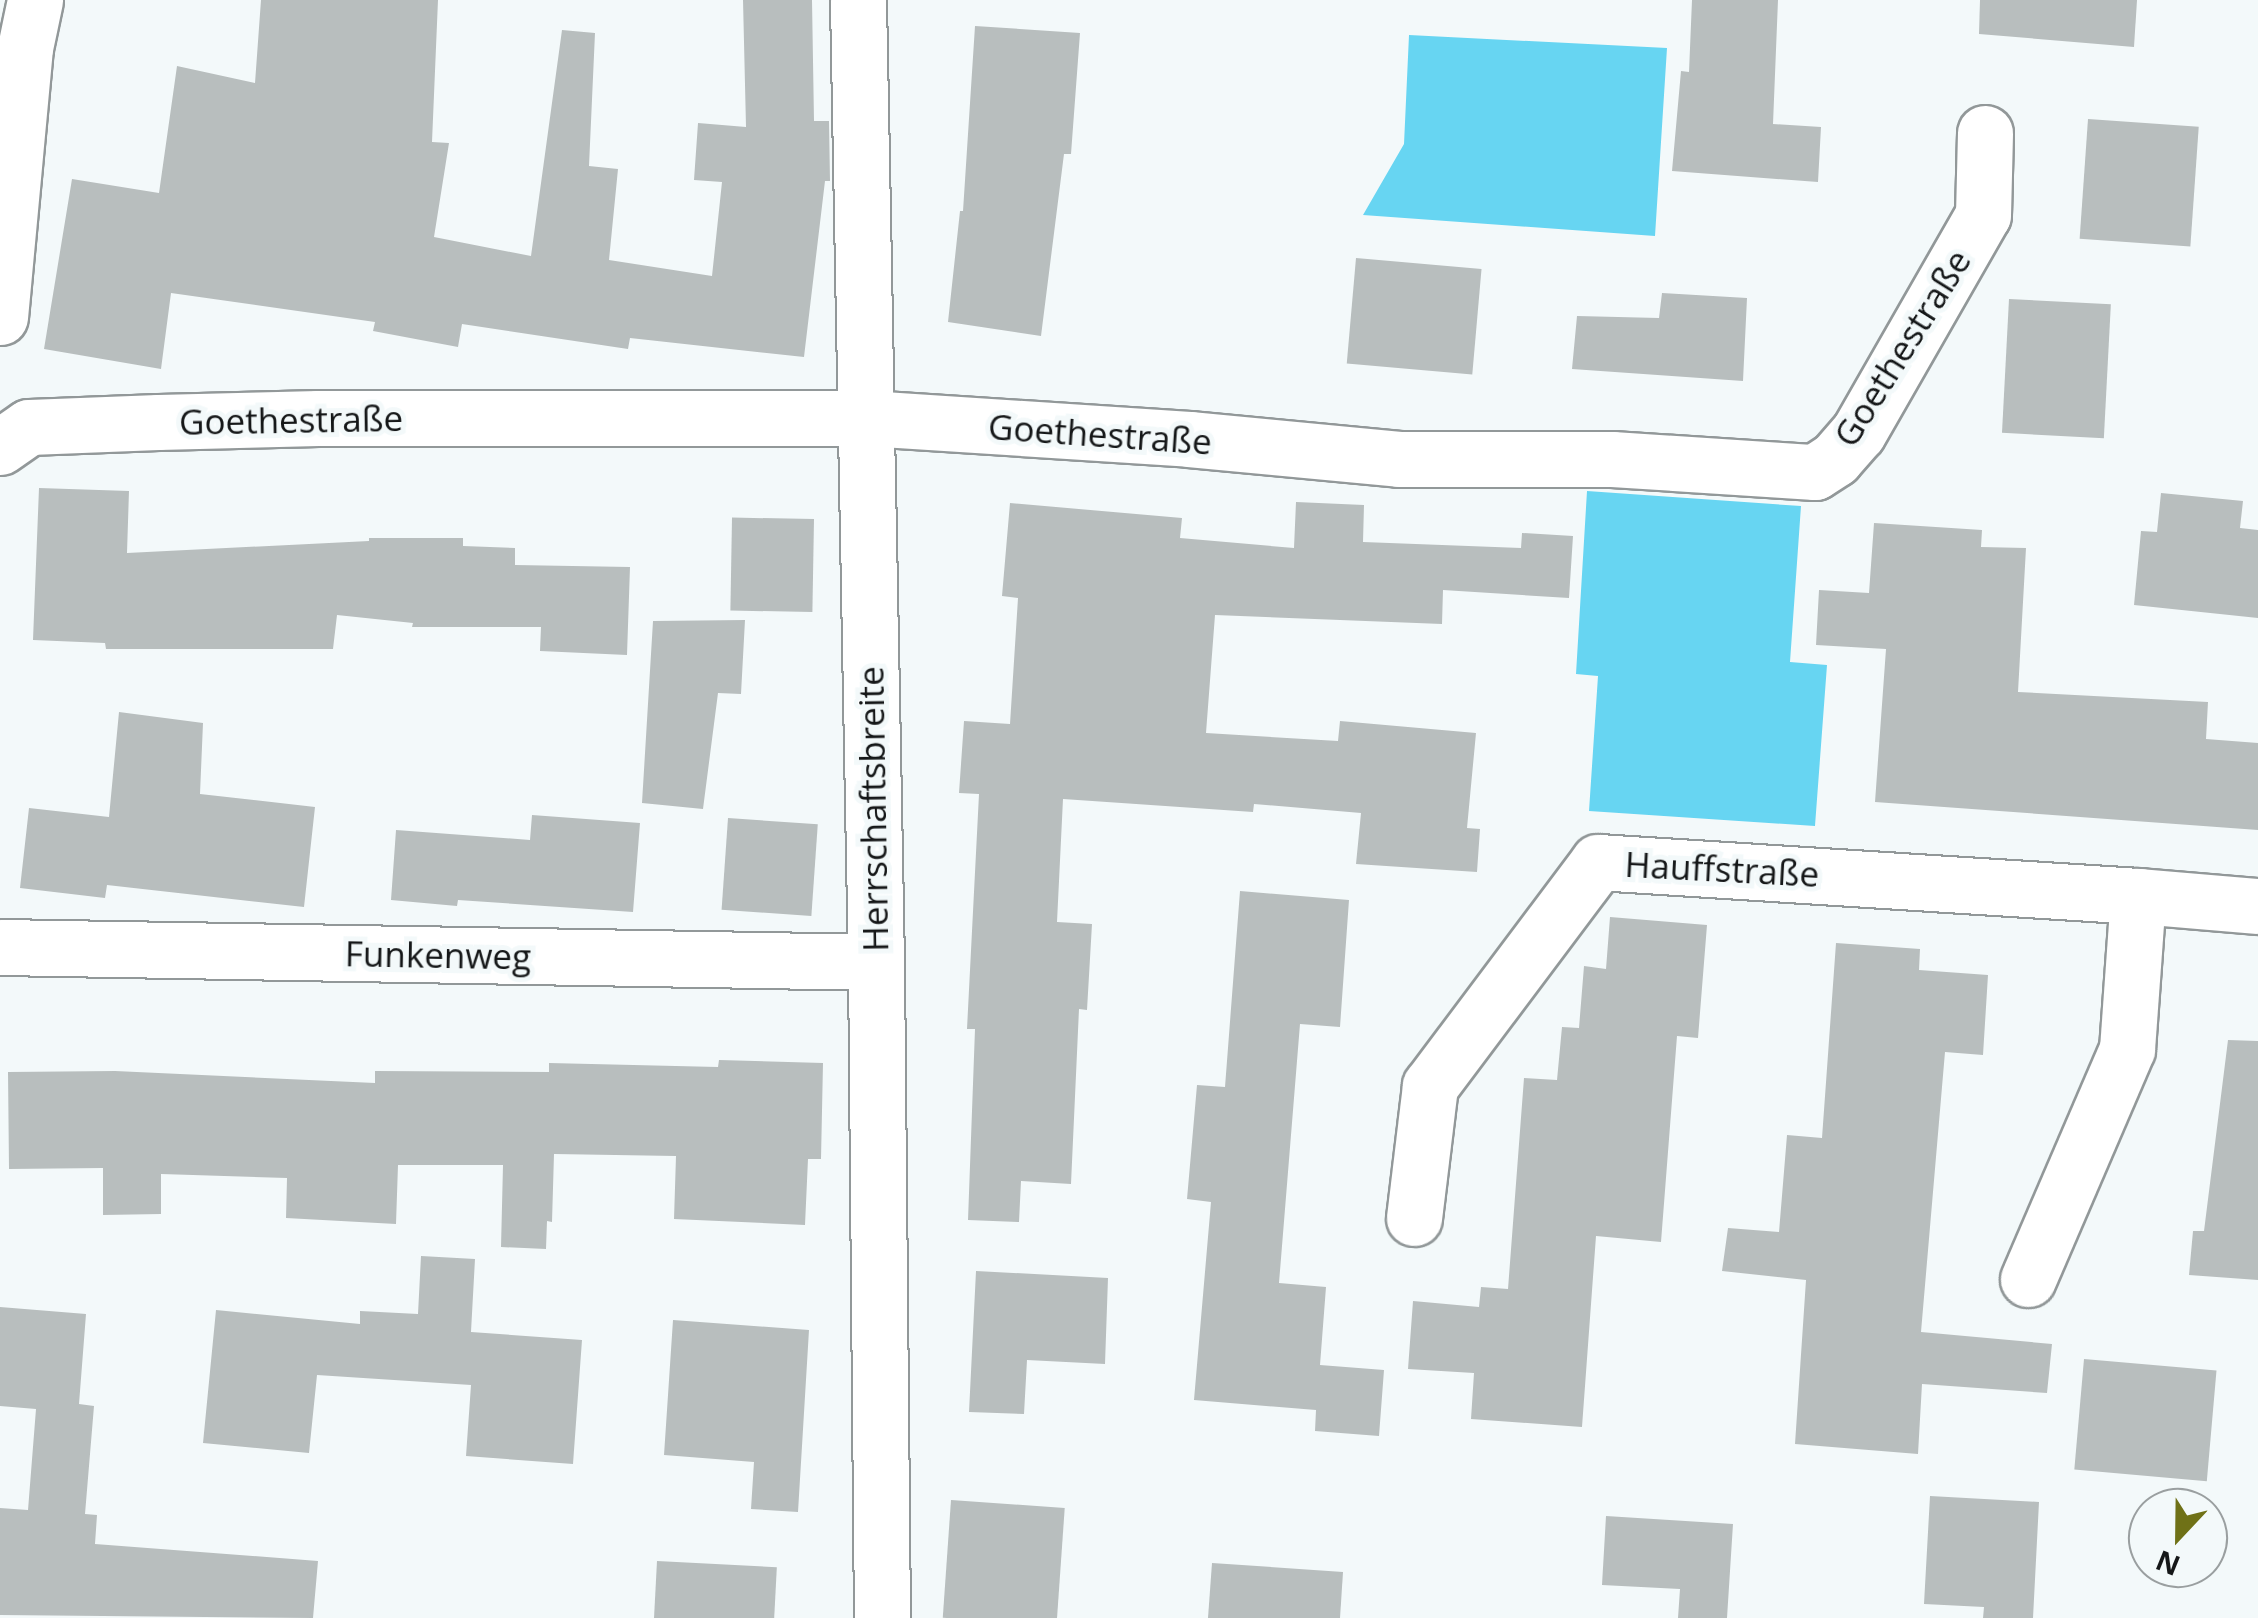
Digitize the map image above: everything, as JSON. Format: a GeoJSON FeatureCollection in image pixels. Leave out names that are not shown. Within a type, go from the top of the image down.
{"type":"FeatureCollection","features":[{"type":"Feature","properties":{"kind":"street"},"geometry":{"type":"LineString","coordinates":[[0,317],[25,48],[35,0]]}},
{"type":"Feature","properties":{"kind":"street","name":"Herrschaftsbreite"},"geometry":{"type":"LineString","coordinates":[[858,0],[876,962],[882,1618]]}},
{"type":"Feature","properties":{"kind":"street","name":"Goethestraße"},"geometry":{"type":"LineString","coordinates":[[0,448],[29,427],[103,424],[318,418],[867,418],[1188,439],[1400,459],[1612,458],[1814,472],[1858,432],[1983,215],[1986,133]]}},
{"type":"Feature","properties":{"kind":"street","name":"Hauffstraße"},"geometry":{"type":"LineString","coordinates":[[1414,1218],[1430,1086],[1598,862],[2258,906]]}},
{"type":"Feature","properties":{"kind":"street"},"geometry":{"type":"LineString","coordinates":[[2028,1279],[2126,1049],[2138,896]]}},
{"type":"Feature","properties":{"kind":"street","name":"Funkenweg"},"geometry":{"type":"LineString","coordinates":[[0,947],[876,962]]}},
{"type":"Feature","properties":{"kind":"shaded area"},"geometry":{"type":"Polygon","coordinates":[[[1409,35],[1667,48],[1655,236],[1363,215],[1404,144],[1409,35]]]}},
{"type":"Feature","properties":{"kind":"shaded area"},"geometry":{"type":"Polygon","coordinates":[[[1587,491],[1801,506],[1790,662],[1827,665],[1815,826],[1589,811],[1598,676],[1576,674],[1587,491]]]}},
{"type":"Feature","properties":{"kind":"building"},"geometry":{"type":"Polygon","coordinates":[[[261,0],[438,0],[432,142],[449,143],[434,237],[531,256],[562,30],[595,33],[589,166],[618,169],[609,260],[712,276],[722,182],[694,180],[698,123],[746,127],[743,0],[812,0],[814,121],[829,121],[830,181],[825,181],[804,357],[630,338],[628,349],[462,324],[458,347],[373,331],[375,322],[171,293],[161,369],[44,349],[72,179],[159,193],[177,66],[255,83],[261,0]]]}},
{"type":"Feature","properties":{"kind":"building"},"geometry":{"type":"Polygon","coordinates":[[[1692,0],[1778,0],[1773,124],[1821,127],[1818,182],[1672,171],[1681,71],[1689,72],[1692,0]]]}},
{"type":"Feature","properties":{"kind":"building"},"geometry":{"type":"Polygon","coordinates":[[[1980,0],[2137,0],[2134,47],[1979,34],[1980,0]]]}},
{"type":"Feature","properties":{"kind":"building"},"geometry":{"type":"Polygon","coordinates":[[[975,26],[1080,33],[1071,154],[1064,154],[1041,336],[948,322],[963,211],[975,26]]]}},
{"type":"Feature","properties":{"kind":"building"},"geometry":{"type":"Polygon","coordinates":[[[2088,119],[2199,127],[2190,246],[2080,239],[2088,119]]]}},
{"type":"Feature","properties":{"kind":"building"},"geometry":{"type":"Polygon","coordinates":[[[1356,258],[1482,269],[1472,375],[1347,364],[1356,258]]]}},
{"type":"Feature","properties":{"kind":"building"},"geometry":{"type":"Polygon","coordinates":[[[1662,293],[1747,298],[1743,381],[1572,369],[1577,316],[1659,318],[1662,293]]]}},
{"type":"Feature","properties":{"kind":"building"},"geometry":{"type":"Polygon","coordinates":[[[2009,299],[2111,304],[2104,438],[2002,433],[2009,299]]]}},
{"type":"Feature","properties":{"kind":"building"},"geometry":{"type":"Polygon","coordinates":[[[39,488],[129,491],[127,553],[369,538],[463,538],[463,546],[515,548],[515,565],[630,567],[627,655],[540,651],[541,627],[412,627],[413,623],[337,615],[333,649],[106,649],[105,643],[33,640],[39,488]]]}},
{"type":"Feature","properties":{"kind":"building"},"geometry":{"type":"Polygon","coordinates":[[[2161,493],[2243,501],[2240,528],[2258,530],[2258,618],[2134,605],[2141,531],[2157,532],[2161,493]]]}},
{"type":"Feature","properties":{"kind":"building"},"geometry":{"type":"Polygon","coordinates":[[[1296,502],[1364,505],[1363,542],[1521,548],[1522,533],[1573,536],[1569,598],[1443,590],[1442,624],[1215,615],[1206,733],[1338,741],[1340,721],[1476,733],[1467,828],[1480,829],[1477,872],[1356,864],[1361,813],[1254,804],[1253,812],[1063,799],[1057,922],[1092,924],[1087,1010],[1079,1009],[1071,1184],[1021,1181],[1019,1222],[968,1220],[975,1029],[967,1029],[979,794],[959,793],[964,721],[1010,724],[1018,598],[1002,596],[1010,503],[1182,518],[1180,538],[1294,548],[1296,502]]]}},
{"type":"Feature","properties":{"kind":"building"},"geometry":{"type":"Polygon","coordinates":[[[732,518],[814,519],[812,612],[730,611],[732,518]]]}},
{"type":"Feature","properties":{"kind":"building"},"geometry":{"type":"Polygon","coordinates":[[[1874,523],[1982,530],[1981,547],[2026,548],[2018,692],[2208,702],[2206,739],[2258,743],[2258,830],[1875,802],[1886,649],[1816,645],[1819,590],[1869,593],[1874,523]]]}},
{"type":"Feature","properties":{"kind":"building"},"geometry":{"type":"Polygon","coordinates":[[[745,620],[741,694],[718,693],[703,809],[642,803],[653,621],[745,620]]]}},
{"type":"Feature","properties":{"kind":"building"},"geometry":{"type":"Polygon","coordinates":[[[119,712],[203,723],[200,794],[315,807],[304,907],[107,885],[105,898],[20,888],[29,808],[109,817],[119,712]]]}},
{"type":"Feature","properties":{"kind":"building"},"geometry":{"type":"Polygon","coordinates":[[[532,815],[640,823],[633,912],[458,900],[457,906],[391,900],[396,830],[530,840],[532,815]]]}},
{"type":"Feature","properties":{"kind":"building"},"geometry":{"type":"Polygon","coordinates":[[[728,818],[818,824],[811,916],[722,910],[728,818]]]}},
{"type":"Feature","properties":{"kind":"building"},"geometry":{"type":"Polygon","coordinates":[[[1240,891],[1349,900],[1340,1027],[1300,1024],[1279,1283],[1326,1287],[1320,1365],[1384,1370],[1379,1436],[1315,1431],[1316,1410],[1194,1400],[1211,1202],[1187,1199],[1197,1085],[1225,1087],[1240,891]]]}},
{"type":"Feature","properties":{"kind":"building"},"geometry":{"type":"Polygon","coordinates":[[[1610,917],[1707,925],[1698,1038],[1677,1036],[1661,1242],[1596,1236],[1582,1427],[1471,1419],[1474,1373],[1408,1369],[1413,1301],[1479,1307],[1481,1287],[1508,1289],[1524,1078],[1557,1080],[1562,1027],[1579,1028],[1584,966],[1606,969],[1610,917]]]}},
{"type":"Feature","properties":{"kind":"building"},"geometry":{"type":"Polygon","coordinates":[[[1836,943],[1920,949],[1919,970],[1988,975],[1983,1055],[1945,1052],[1921,1332],[2052,1344],[2047,1393],[1922,1384],[1918,1454],[1795,1444],[1806,1280],[1722,1271],[1728,1228],[1779,1232],[1787,1135],[1822,1138],[1836,943]]]}},
{"type":"Feature","properties":{"kind":"building"},"geometry":{"type":"Polygon","coordinates":[[[2228,1040],[2258,1041],[2258,1280],[2189,1275],[2193,1231],[2204,1231],[2228,1040]]]}},
{"type":"Feature","properties":{"kind":"building"},"geometry":{"type":"Polygon","coordinates":[[[719,1060],[823,1063],[821,1159],[808,1159],[805,1225],[674,1219],[676,1156],[554,1154],[552,1222],[547,1221],[546,1249],[501,1247],[503,1165],[398,1165],[396,1224],[286,1218],[287,1178],[161,1174],[161,1214],[103,1215],[103,1168],[9,1169],[8,1072],[115,1071],[375,1083],[375,1071],[549,1072],[549,1063],[718,1067],[719,1060]]]}},
{"type":"Feature","properties":{"kind":"building"},"geometry":{"type":"Polygon","coordinates":[[[421,1256],[475,1259],[471,1332],[582,1340],[573,1464],[466,1456],[471,1385],[317,1375],[309,1453],[203,1443],[216,1310],[360,1324],[360,1311],[418,1314],[421,1256]]]}},
{"type":"Feature","properties":{"kind":"building"},"geometry":{"type":"Polygon","coordinates":[[[976,1271],[1108,1278],[1105,1364],[1027,1360],[1024,1414],[969,1412],[976,1271]]]}},
{"type":"Feature","properties":{"kind":"building"},"geometry":{"type":"Polygon","coordinates":[[[0,1307],[86,1314],[79,1404],[94,1406],[85,1514],[97,1515],[95,1544],[318,1561],[313,1618],[0,1615],[0,1508],[28,1510],[36,1409],[0,1406],[0,1307]]]}},
{"type":"Feature","properties":{"kind":"building"},"geometry":{"type":"Polygon","coordinates":[[[673,1320],[809,1330],[798,1512],[751,1509],[754,1462],[664,1455],[673,1320]]]}},
{"type":"Feature","properties":{"kind":"building"},"geometry":{"type":"Polygon","coordinates":[[[2084,1359],[2216,1371],[2207,1481],[2074,1470],[2084,1359]]]}},
{"type":"Feature","properties":{"kind":"building"},"geometry":{"type":"Polygon","coordinates":[[[1930,1496],[2039,1502],[2033,1618],[1983,1618],[1984,1607],[1924,1604],[1930,1496]]]}},
{"type":"Feature","properties":{"kind":"building"},"geometry":{"type":"Polygon","coordinates":[[[951,1500],[1065,1508],[1057,1618],[943,1618],[951,1500]]]}},
{"type":"Feature","properties":{"kind":"building"},"geometry":{"type":"Polygon","coordinates":[[[1606,1516],[1733,1524],[1727,1618],[1678,1618],[1680,1589],[1602,1585],[1606,1516]]]}},
{"type":"Feature","properties":{"kind":"building"},"geometry":{"type":"Polygon","coordinates":[[[657,1561],[777,1567],[774,1618],[654,1618],[657,1561]]]}},
{"type":"Feature","properties":{"kind":"building"},"geometry":{"type":"Polygon","coordinates":[[[1212,1563],[1343,1572],[1340,1618],[1208,1618],[1212,1563]]]}}]}
